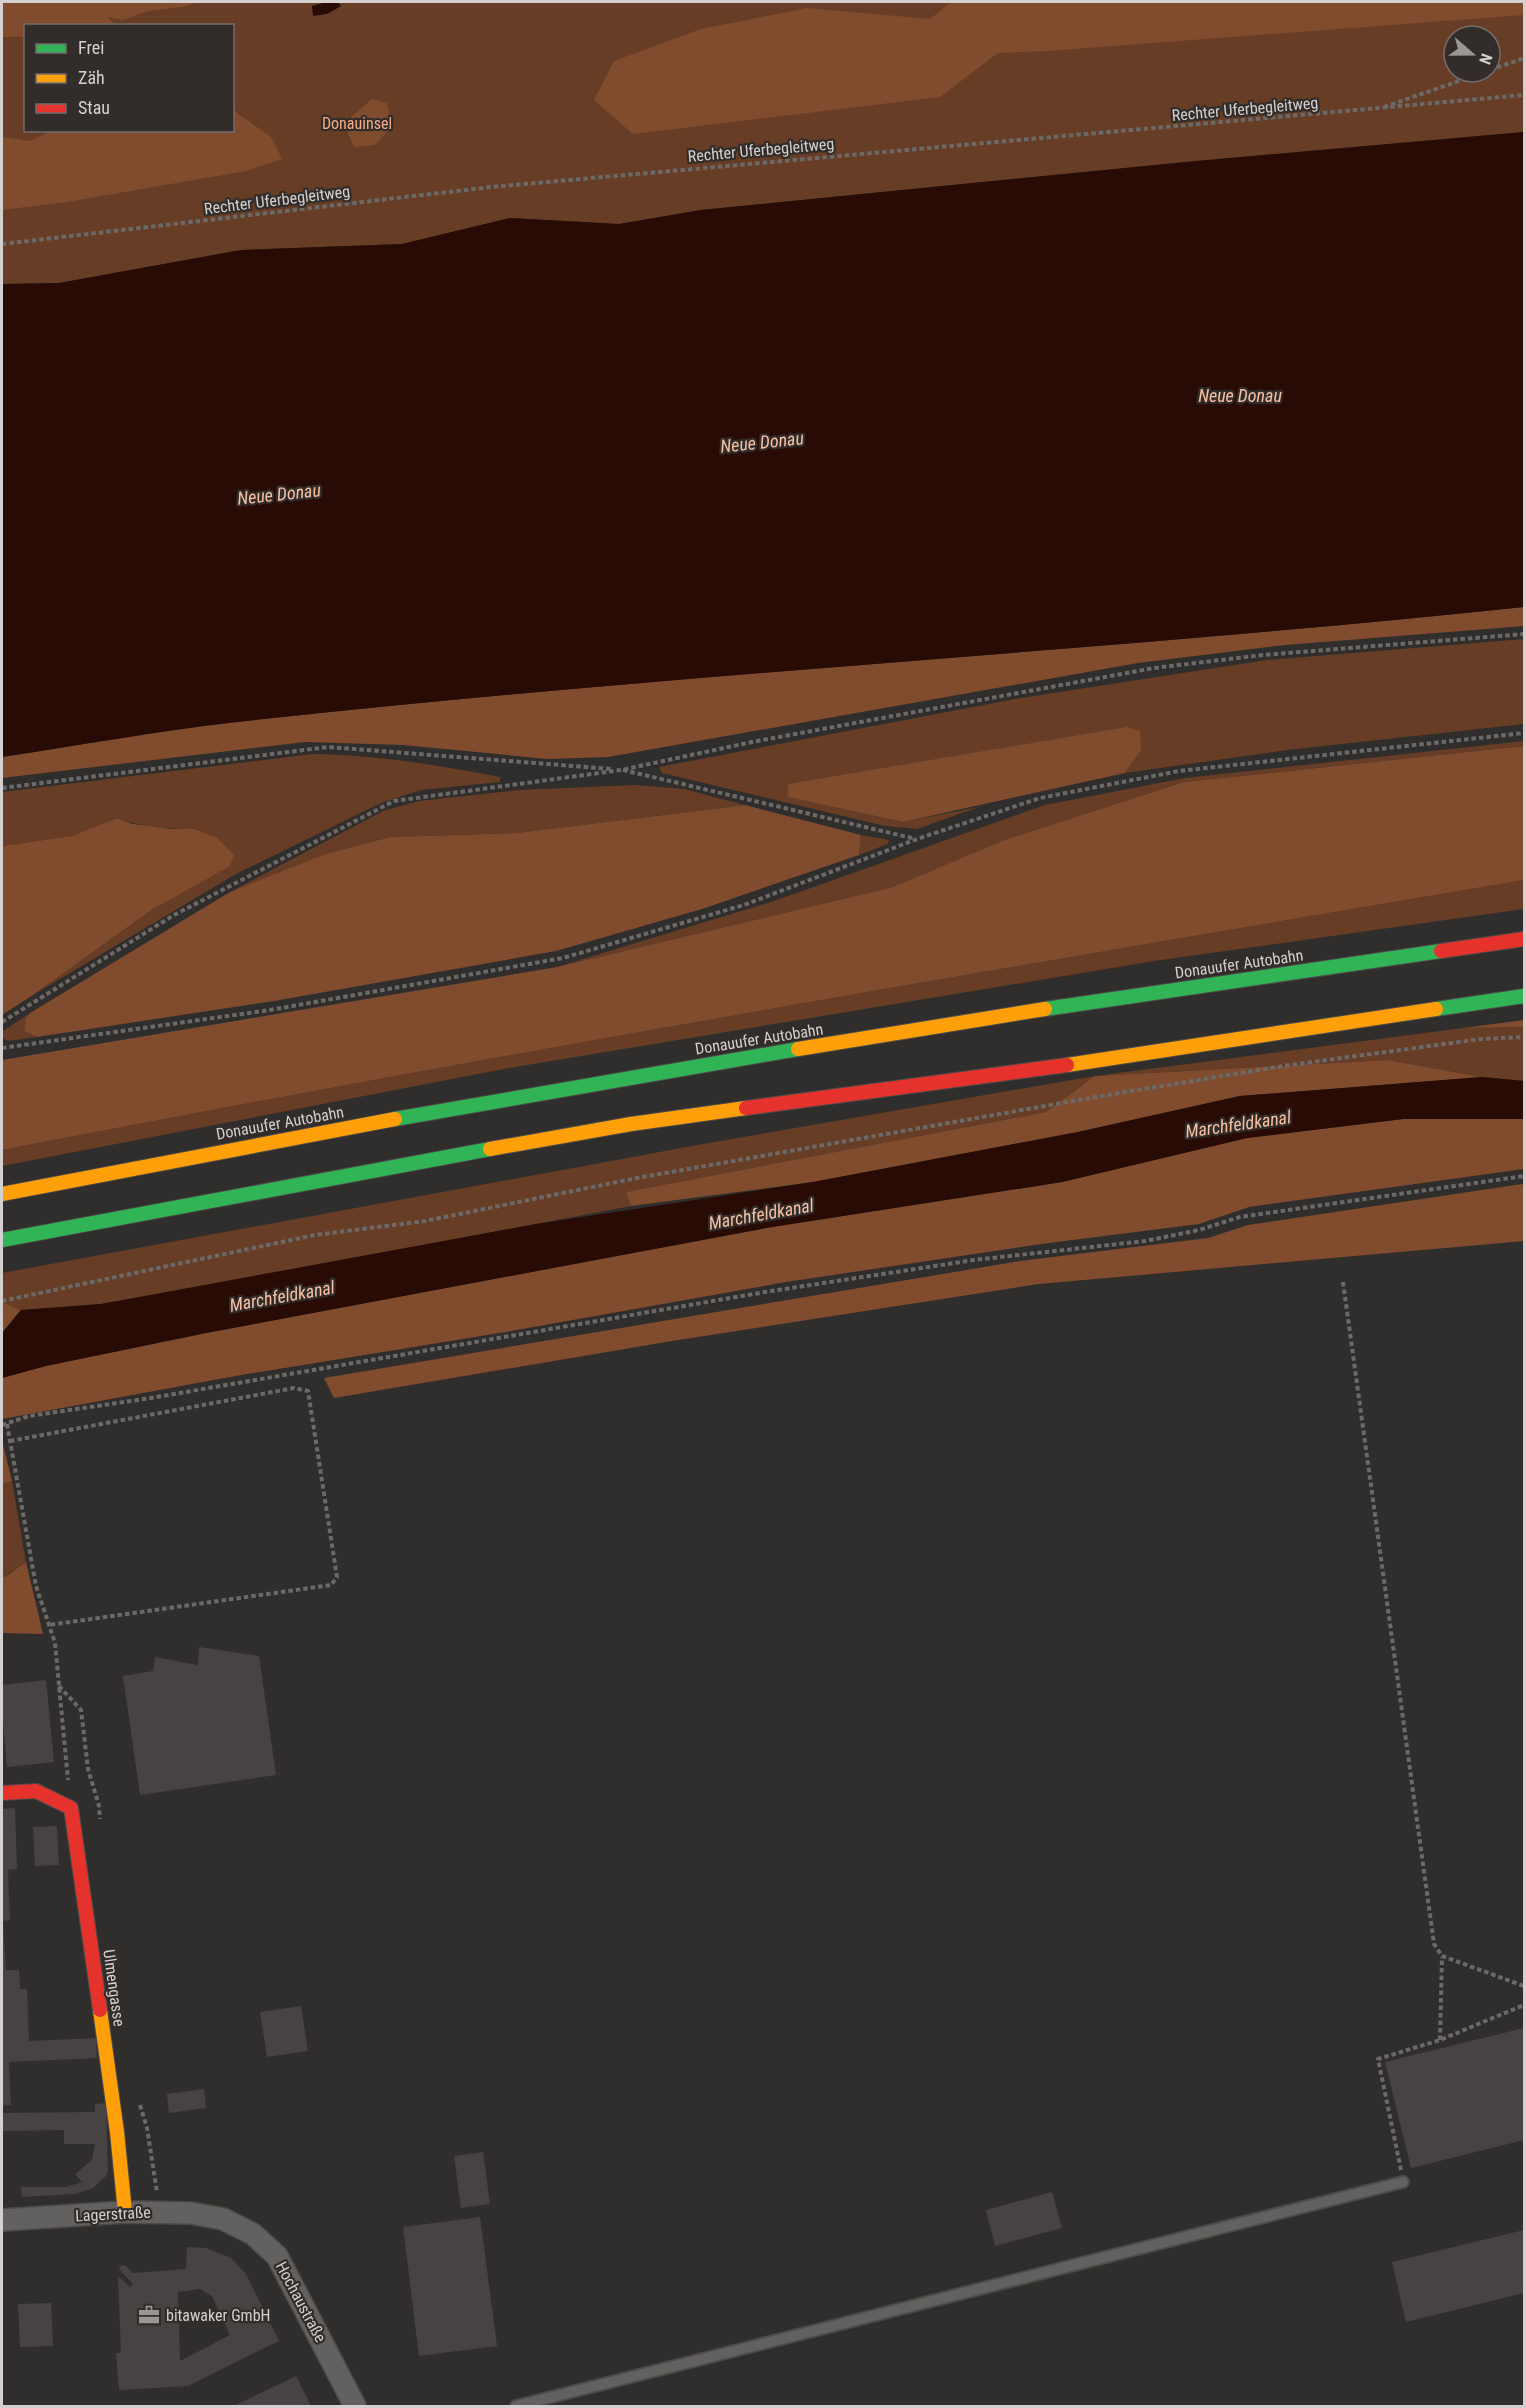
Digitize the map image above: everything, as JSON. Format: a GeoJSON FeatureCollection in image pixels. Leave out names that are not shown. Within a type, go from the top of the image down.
{"type":"FeatureCollection","features":[{"type":"Feature","properties":{"kind":"main road","name":"Donauufer Autobahn"},"geometry":{"type":"LineString","coordinates":[[2,1194],[208,1153],[636,1076],[1032,1011],[1524,939]]}},
{"type":"Feature","properties":{"kind":"main road"},"geometry":{"type":"LineString","coordinates":[[2,1240],[219,1198],[631,1124],[1051,1067],[1524,996]]}},
{"type":"Feature","properties":{"kind":"main road"},"geometry":{"type":"LineString","coordinates":[[2,1793],[36,1791],[71,1808]]}},
{"type":"Feature","properties":{"kind":"main road","name":"Ulmengasse"},"geometry":{"type":"LineString","coordinates":[[71,1808],[117,2132],[125,2212]]}},
{"type":"Feature","properties":{"kind":"street","name":"Lagerstraße"},"geometry":{"type":"LineString","coordinates":[[2,2220],[160,2211],[223,2219]]}},
{"type":"Feature","properties":{"kind":"street","name":"Hochaustraße"},"geometry":{"type":"LineString","coordinates":[[223,2219],[254,2234],[277,2256],[355,2406]]}},
{"type":"Feature","properties":{"kind":"lane"},"geometry":{"type":"LineString","coordinates":[[516,2406],[1404,2182]]}},
{"type":"Feature","properties":{"kind":"path"},"geometry":{"type":"LineString","coordinates":[[1502,66],[1524,58]]}},
{"type":"Feature","properties":{"kind":"path"},"geometry":{"type":"LineString","coordinates":[[1376,110],[1451,84]]}},
{"type":"Feature","properties":{"kind":"path","name":"Rechter Uferbegleitweg"},"geometry":{"type":"LineString","coordinates":[[2,244],[491,187],[1376,110],[1524,95]]}},
{"type":"Feature","properties":{"kind":"path"},"geometry":{"type":"LineString","coordinates":[[2,1022],[174,915],[394,801],[621,770],[752,742],[1154,668],[1263,655],[1524,634]]}},
{"type":"Feature","properties":{"kind":"path"},"geometry":{"type":"LineString","coordinates":[[2,1048],[270,1010],[563,958],[744,906],[917,839],[1041,798],[1179,771],[1524,733]]}},
{"type":"Feature","properties":{"kind":"path"},"geometry":{"type":"LineString","coordinates":[[2,788],[328,747],[621,770],[917,839]]}},
{"type":"Feature","properties":{"kind":"path"},"geometry":{"type":"LineString","coordinates":[[2,1301],[315,1235],[425,1221],[637,1178],[1113,1094],[1283,1066],[1481,1040],[1524,1037]]}},
{"type":"Feature","properties":{"kind":"path"},"geometry":{"type":"LineString","coordinates":[[2,1425],[29,1416],[151,1398],[765,1292],[974,1260],[1145,1241],[1199,1230],[1240,1217],[1524,1176]]}},
{"type":"Feature","properties":{"kind":"path"},"geometry":{"type":"LineString","coordinates":[[1343,1282],[1434,1944],[1442,1956],[1440,2040]]}},
{"type":"Feature","properties":{"kind":"path"},"geometry":{"type":"LineString","coordinates":[[10,1441],[294,1388],[308,1391],[337,1577],[331,1585],[49,1625]]}},
{"type":"Feature","properties":{"kind":"path"},"geometry":{"type":"LineString","coordinates":[[7,1424],[36,1586],[55,1643],[71,1808]]}},
{"type":"Feature","properties":{"kind":"path"},"geometry":{"type":"LineString","coordinates":[[59,1686],[81,1710],[87,1769],[99,1806],[100,1827]]}},
{"type":"Feature","properties":{"kind":"path"},"geometry":{"type":"LineString","coordinates":[[1442,1956],[1524,1986]]}},
{"type":"Feature","properties":{"kind":"path"},"geometry":{"type":"LineString","coordinates":[[1404,2182],[1378,2059],[1440,2040],[1524,2005]]}},
{"type":"Feature","properties":{"kind":"path"},"geometry":{"type":"LineString","coordinates":[[137,2095],[147,2128],[160,2211]]}},
{"type":"Feature","properties":{"kind":"green space","name":"Donauinsel"},"geometry":{"type":"Polygon","coordinates":[[[2,2],[1524,2],[1524,132],[1196,161],[701,210],[619,224],[510,218],[402,244],[241,250],[59,283],[2,284],[2,2]]]}},
{"type":"Feature","properties":{"kind":"green space"},"geometry":{"type":"Polygon","coordinates":[[[2,2],[197,2],[183,7],[148,11],[123,20],[107,17],[114,24],[24,24],[24,37],[2,37],[2,2]]]}},
{"type":"Feature","properties":{"kind":"green space"},"geometry":{"type":"Polygon","coordinates":[[[951,2],[1524,2],[1524,15],[998,53],[940,97],[633,134],[594,100],[614,61],[701,29],[807,8],[930,19],[951,2]]]}},
{"type":"Feature","properties":{"kind":"green space"},"geometry":{"type":"Polygon","coordinates":[[[372,99],[387,103],[392,127],[375,145],[354,147],[346,129],[349,119],[372,99]]]}},
{"type":"Feature","properties":{"kind":"green space"},"geometry":{"type":"Polygon","coordinates":[[[234,111],[271,137],[282,159],[246,171],[67,202],[2,210],[2,137],[30,141],[49,132],[234,132],[234,111]]]}},
{"type":"Feature","properties":{"kind":"green space"},"geometry":{"type":"Polygon","coordinates":[[[1524,607],[1524,626],[1285,645],[1138,663],[608,757],[548,759],[403,745],[305,742],[2,778],[2,757],[237,722],[559,690],[1203,637],[1524,607]]]}},
{"type":"Feature","properties":{"kind":"green space"},"geometry":{"type":"Polygon","coordinates":[[[1524,639],[1524,724],[1287,750],[1125,773],[1141,751],[788,785],[787,797],[903,822],[979,807],[917,829],[885,826],[662,773],[659,767],[1015,699],[1267,660],[1524,639]]]}},
{"type":"Feature","properties":{"kind":"green space"},"geometry":{"type":"Polygon","coordinates":[[[1127,727],[1140,731],[1141,751],[1125,773],[903,822],[787,797],[788,784],[1127,727]]]}},
{"type":"Feature","properties":{"kind":"green space"},"geometry":{"type":"Polygon","coordinates":[[[1524,741],[1524,746],[1184,782],[1004,840],[893,887],[557,967],[774,901],[1045,805],[1185,778],[1524,741]]]}},
{"type":"Feature","properties":{"kind":"green space"},"geometry":{"type":"Polygon","coordinates":[[[1524,746],[1524,880],[572,1044],[2,1150],[2,1060],[557,967],[893,887],[1004,840],[1184,782],[1524,746]]]}},
{"type":"Feature","properties":{"kind":"green space"},"geometry":{"type":"Polygon","coordinates":[[[313,754],[360,756],[430,765],[500,777],[500,782],[421,790],[381,803],[236,874],[33,995],[150,911],[229,866],[194,829],[155,827],[117,818],[72,836],[2,846],[2,792],[313,754]]]}},
{"type":"Feature","properties":{"kind":"green space"},"geometry":{"type":"Polygon","coordinates":[[[635,785],[684,789],[745,805],[517,833],[390,837],[322,855],[230,892],[383,811],[419,801],[519,790],[635,785]]]}},
{"type":"Feature","properties":{"kind":"green space"},"geometry":{"type":"Polygon","coordinates":[[[745,805],[861,835],[859,855],[702,909],[556,951],[274,1001],[37,1037],[24,1031],[25,1019],[30,1013],[230,892],[322,855],[390,837],[517,833],[745,805]]]}},
{"type":"Feature","properties":{"kind":"green space"},"geometry":{"type":"Polygon","coordinates":[[[117,818],[133,824],[171,829],[194,829],[217,838],[234,855],[230,866],[150,911],[2,1015],[2,846],[72,836],[117,818]]]}},
{"type":"Feature","properties":{"kind":"green space"},"geometry":{"type":"Polygon","coordinates":[[[861,835],[889,840],[888,844],[859,855],[861,835]]]}},
{"type":"Feature","properties":{"kind":"green space"},"geometry":{"type":"Polygon","coordinates":[[[1524,880],[1524,909],[1154,961],[509,1068],[2,1166],[2,1150],[192,1114],[762,1010],[1524,880]]]}},
{"type":"Feature","properties":{"kind":"green space"},"geometry":{"type":"Polygon","coordinates":[[[30,1013],[25,1019],[24,1031],[37,1037],[8,1041],[2,1038],[3,1031],[30,1013]]]}},
{"type":"Feature","properties":{"kind":"green space"},"geometry":{"type":"Polygon","coordinates":[[[1524,1020],[1524,1027],[1463,1028],[1524,1020]]]}},
{"type":"Feature","properties":{"kind":"green space"},"geometry":{"type":"Polygon","coordinates":[[[1524,1027],[1524,1081],[1482,1077],[1388,1060],[1095,1076],[1463,1028],[1524,1027]]]}},
{"type":"Feature","properties":{"kind":"green space"},"geometry":{"type":"Polygon","coordinates":[[[1388,1060],[1482,1077],[1240,1096],[1078,1132],[813,1182],[631,1206],[626,1192],[1046,1112],[1095,1076],[1388,1060]]]}},
{"type":"Feature","properties":{"kind":"green space"},"geometry":{"type":"Polygon","coordinates":[[[1095,1076],[1046,1112],[627,1192],[631,1206],[101,1304],[21,1310],[2,1302],[2,1273],[703,1144],[1095,1076]]]}},
{"type":"Feature","properties":{"kind":"green space"},"geometry":{"type":"Polygon","coordinates":[[[1403,1119],[1524,1119],[1524,1169],[1249,1207],[1199,1224],[1041,1244],[786,1282],[511,1331],[241,1375],[2,1419],[2,1378],[45,1366],[206,1333],[772,1227],[1062,1182],[1247,1138],[1403,1119]]]}},
{"type":"Feature","properties":{"kind":"green space"},"geometry":{"type":"Polygon","coordinates":[[[1522,1184],[1524,1186],[1524,1241],[1039,1284],[672,1341],[334,1398],[324,1378],[1020,1261],[1208,1238],[1248,1225],[1522,1184]]]}},
{"type":"Feature","properties":{"kind":"green space"},"geometry":{"type":"Polygon","coordinates":[[[2,1302],[21,1310],[2,1333],[2,1302]]]}},
{"type":"Feature","properties":{"kind":"green space"},"geometry":{"type":"Polygon","coordinates":[[[2,1440],[12,1481],[2,1484],[2,1440]]]}},
{"type":"Feature","properties":{"kind":"green space"},"geometry":{"type":"Polygon","coordinates":[[[12,1481],[26,1562],[4,1577],[2,1575],[2,1484],[12,1481]]]}},
{"type":"Feature","properties":{"kind":"green space"},"geometry":{"type":"Polygon","coordinates":[[[26,1562],[43,1634],[2,1633],[2,1575],[5,1577],[26,1562]]]}},
{"type":"Feature","properties":{"kind":"water"},"geometry":{"type":"Polygon","coordinates":[[[326,2],[338,2],[341,6],[327,14],[313,16],[312,6],[326,2]]]}},
{"type":"Feature","properties":{"kind":"water","name":"Neue Donau"},"geometry":{"type":"Polygon","coordinates":[[[1524,132],[1524,607],[1203,637],[398,705],[208,726],[2,757],[2,284],[59,283],[241,250],[402,244],[510,218],[619,224],[701,210],[1196,161],[1524,132]]]}},
{"type":"Feature","properties":{"kind":"water","name":"Marchfeldkanal"},"geometry":{"type":"Polygon","coordinates":[[[1482,1077],[1524,1081],[1524,1119],[1403,1119],[1247,1138],[1062,1182],[772,1227],[206,1333],[46,1366],[2,1378],[2,1333],[21,1310],[101,1304],[536,1224],[813,1182],[1078,1132],[1240,1096],[1482,1077]]]}},
{"type":"Feature","properties":{"kind":"building"},"geometry":{"type":"Polygon","coordinates":[[[199,1647],[259,1656],[276,1775],[140,1795],[123,1676],[153,1671],[155,1657],[198,1665],[199,1647]]]}},
{"type":"Feature","properties":{"kind":"building"},"geometry":{"type":"Polygon","coordinates":[[[46,1680],[54,1762],[7,1767],[2,1685],[46,1680]]]}},
{"type":"Feature","properties":{"kind":"building"},"geometry":{"type":"Polygon","coordinates":[[[15,1808],[17,1869],[8,1870],[10,1920],[3,1921],[6,1970],[19,1970],[20,1989],[27,1989],[29,2041],[96,2038],[97,2058],[9,2062],[11,2105],[2,2106],[2,1809],[15,1808]]]}},
{"type":"Feature","properties":{"kind":"building"},"geometry":{"type":"Polygon","coordinates":[[[57,1826],[59,1865],[35,1866],[33,1827],[57,1826]]]}},
{"type":"Feature","properties":{"kind":"building"},"geometry":{"type":"Polygon","coordinates":[[[301,2006],[308,2051],[267,2057],[260,2012],[301,2006]]]}},
{"type":"Feature","properties":{"kind":"building"},"geometry":{"type":"Polygon","coordinates":[[[1524,2028],[1524,2140],[1411,2168],[1385,2062],[1524,2028]]]}},
{"type":"Feature","properties":{"kind":"building"},"geometry":{"type":"Polygon","coordinates":[[[204,2089],[206,2108],[169,2113],[167,2094],[204,2089]]]}},
{"type":"Feature","properties":{"kind":"building"},"geometry":{"type":"Polygon","coordinates":[[[106,2103],[108,2170],[106,2176],[93,2188],[75,2194],[22,2197],[21,2187],[66,2187],[82,2182],[75,2174],[92,2160],[95,2144],[64,2144],[64,2130],[2,2131],[2,2113],[95,2112],[95,2104],[106,2103]]]}},
{"type":"Feature","properties":{"kind":"building"},"geometry":{"type":"Polygon","coordinates":[[[483,2152],[490,2204],[461,2208],[454,2156],[483,2152]]]}},
{"type":"Feature","properties":{"kind":"building"},"geometry":{"type":"Polygon","coordinates":[[[1052,2192],[1062,2228],[995,2246],[986,2210],[1052,2192]]]}},
{"type":"Feature","properties":{"kind":"building"},"geometry":{"type":"Polygon","coordinates":[[[480,2217],[497,2346],[419,2356],[403,2227],[480,2217]]]}},
{"type":"Feature","properties":{"kind":"building"},"geometry":{"type":"Polygon","coordinates":[[[1524,2230],[1524,2293],[1406,2322],[1392,2262],[1524,2230]]]}},
{"type":"Feature","properties":{"kind":"building","name":"bitawaker GmbH"},"geometry":{"type":"Polygon","coordinates":[[[187,2247],[206,2248],[231,2258],[246,2274],[279,2341],[188,2386],[119,2390],[116,2353],[121,2353],[118,2276],[130,2287],[133,2284],[119,2269],[121,2265],[126,2266],[133,2273],[186,2269],[187,2247]],[[200,2289],[178,2292],[180,2361],[230,2335],[212,2296],[200,2289]]]}},
{"type":"Feature","properties":{"kind":"building"},"geometry":{"type":"Polygon","coordinates":[[[51,2303],[53,2346],[20,2347],[18,2304],[51,2303]]]}},
{"type":"Feature","properties":{"kind":"building"},"geometry":{"type":"Polygon","coordinates":[[[296,2376],[311,2406],[234,2406],[296,2376]]]}},
{"type":"Feature","properties":{"kind":"traffic: fast"},"geometry":{"type":"LineString","coordinates":[[1045,1009],[1441,951]]}},
{"type":"Feature","properties":{"kind":"traffic: fast"},"geometry":{"type":"LineString","coordinates":[[1436,1009],[1524,996]]}},
{"type":"Feature","properties":{"kind":"traffic: fast"},"geometry":{"type":"LineString","coordinates":[[395,1119],[798,1049]]}},
{"type":"Feature","properties":{"kind":"traffic: fast"},"geometry":{"type":"LineString","coordinates":[[2,1240],[490,1149]]}},
{"type":"Feature","properties":{"kind":"traffic: slow"},"geometry":{"type":"LineString","coordinates":[[798,1049],[1045,1009]]}},
{"type":"Feature","properties":{"kind":"traffic: slow"},"geometry":{"type":"LineString","coordinates":[[1067,1065],[1436,1009]]}},
{"type":"Feature","properties":{"kind":"traffic: slow"},"geometry":{"type":"LineString","coordinates":[[490,1149],[631,1124],[746,1108]]}},
{"type":"Feature","properties":{"kind":"traffic: slow"},"geometry":{"type":"LineString","coordinates":[[2,1194],[395,1119]]}},
{"type":"Feature","properties":{"kind":"traffic: slow"},"geometry":{"type":"LineString","coordinates":[[100,2010],[117,2132],[125,2212]]}},
{"type":"Feature","properties":{"kind":"traffic: jam"},"geometry":{"type":"LineString","coordinates":[[1441,951],[1524,939]]}},
{"type":"Feature","properties":{"kind":"traffic: jam"},"geometry":{"type":"LineString","coordinates":[[746,1108],[1067,1065]]}},
{"type":"Feature","properties":{"kind":"traffic: jam"},"geometry":{"type":"LineString","coordinates":[[2,1793],[36,1791],[71,1808],[100,2010]]}},
{"type":"Feature","properties":{"kind":"place","name":"bitawaker GmbH"},"geometry":{"type":"Point","coordinates":[149,2315]}}]}
